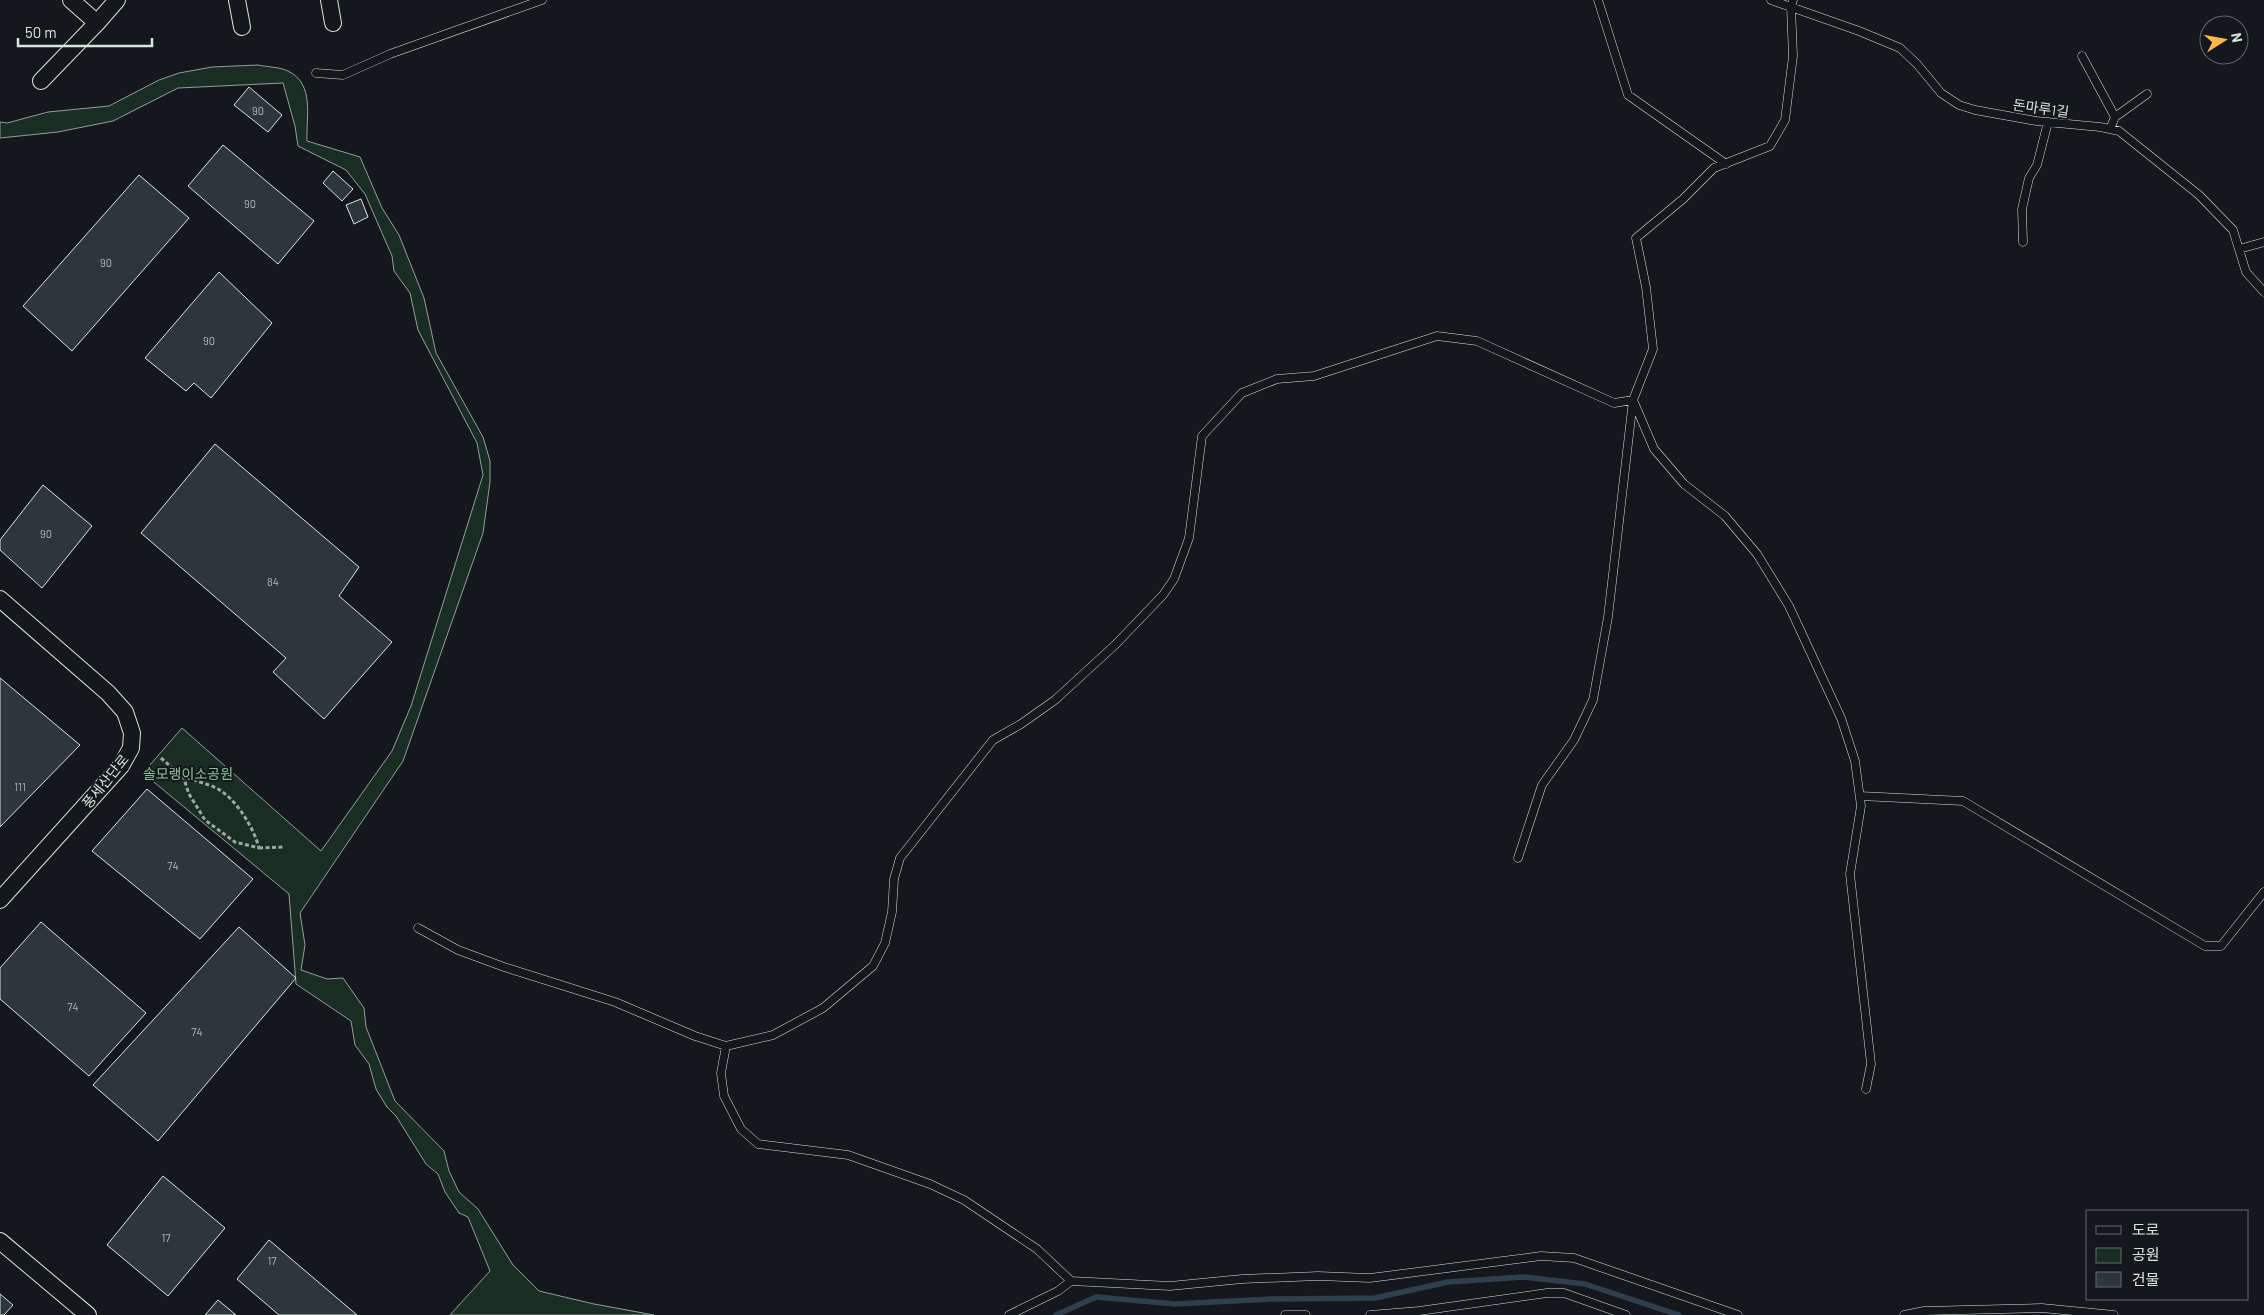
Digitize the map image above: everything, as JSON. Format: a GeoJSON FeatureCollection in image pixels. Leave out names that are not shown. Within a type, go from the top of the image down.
{"type":"FeatureCollection","features":[{"type":"Feature","properties":{"kind":"street"},"geometry":{"type":"LineString","coordinates":[[71,0],[97,22]]}},
{"type":"Feature","properties":{"kind":"street"},"geometry":{"type":"LineString","coordinates":[[41,81],[117,0]]}},
{"type":"Feature","properties":{"kind":"street"},"geometry":{"type":"LineString","coordinates":[[237,0],[242,27]]}},
{"type":"Feature","properties":{"kind":"street"},"geometry":{"type":"LineString","coordinates":[[329,0],[333,23]]}},
{"type":"Feature","properties":{"kind":"street","name":"풍세산단로"},"geometry":{"type":"LineString","coordinates":[[0,600],[108,693],[125,712],[132,733],[131,748],[121,766],[0,900]]}},
{"type":"Feature","properties":{"kind":"street"},"geometry":{"type":"LineString","coordinates":[[0,1241],[88,1315]]}},
{"type":"Feature","properties":{"kind":"lane"},"geometry":{"type":"LineString","coordinates":[[316,74],[343,75],[390,54],[542,0]]}},
{"type":"Feature","properties":{"kind":"lane"},"geometry":{"type":"LineString","coordinates":[[1598,0],[1628,95],[1726,164]]}},
{"type":"Feature","properties":{"kind":"lane","name":"돈마루1길"},"geometry":{"type":"LineString","coordinates":[[1771,0],[1792,3],[1900,48],[1918,64],[1941,93],[1958,104],[1975,110],[2119,131],[2199,195],[2233,230],[2246,272],[2264,292]]}},
{"type":"Feature","properties":{"kind":"lane"},"geometry":{"type":"LineString","coordinates":[[1518,858],[1542,785],[1574,740],[1593,700],[1608,617],[1633,400],[1653,349],[1646,287],[1636,238],[1683,199],[1714,168],[1770,146],[1785,120],[1793,56],[1792,3]]}},
{"type":"Feature","properties":{"kind":"lane"},"geometry":{"type":"LineString","coordinates":[[2082,56],[2115,117]]}},
{"type":"Feature","properties":{"kind":"lane"},"geometry":{"type":"LineString","coordinates":[[2110,129],[2115,117],[2147,94]]}},
{"type":"Feature","properties":{"kind":"lane"},"geometry":{"type":"LineString","coordinates":[[2023,242],[2022,209],[2029,178],[2036,166],[2048,122]]}},
{"type":"Feature","properties":{"kind":"lane"},"geometry":{"type":"LineString","coordinates":[[2239,249],[2264,242]]}},
{"type":"Feature","properties":{"kind":"lane"},"geometry":{"type":"LineString","coordinates":[[418,928],[458,950],[504,968],[615,1002],[695,1036],[726,1046],[773,1035],[823,1008],[873,966],[885,944],[892,912],[894,879],[900,858],[993,740],[1021,724],[1055,700],[1116,644],[1163,595],[1174,579],[1189,538],[1202,436],[1242,393],[1277,379],[1314,376],[1437,336],[1478,341],[1614,403],[1633,400]]}},
{"type":"Feature","properties":{"kind":"lane"},"geometry":{"type":"LineString","coordinates":[[1633,400],[1654,449],[1684,484],[1725,516],[1757,554],[1789,606],[1841,718],[1855,761],[1861,806],[1850,874],[1870,1046],[1871,1064],[1866,1089]]}},
{"type":"Feature","properties":{"kind":"lane"},"geometry":{"type":"LineString","coordinates":[[1860,796],[1963,801],[2205,946],[2221,946],[2264,892]]}},
{"type":"Feature","properties":{"kind":"lane"},"geometry":{"type":"LineString","coordinates":[[726,1046],[721,1073],[724,1096],[741,1128],[758,1144],[848,1155],[930,1184],[964,1200],[1036,1248],[1071,1281],[1170,1286],[1242,1279],[1318,1276],[1370,1278],[1541,1256],[1574,1258],[1738,1315]]}},
{"type":"Feature","properties":{"kind":"lane"},"geometry":{"type":"LineString","coordinates":[[1009,1315],[1058,1291],[1071,1281]]}},
{"type":"Feature","properties":{"kind":"lane"},"geometry":{"type":"LineString","coordinates":[[1370,1315],[1419,1311],[1548,1293],[1564,1293],[1626,1315]]}},
{"type":"Feature","properties":{"kind":"lane"},"geometry":{"type":"LineString","coordinates":[[1904,1315],[1924,1311],[2042,1308],[2114,1315]]}},
{"type":"Feature","properties":{"kind":"lane"},"geometry":{"type":"LineString","coordinates":[[1285,1315],[1306,1315]]}},
{"type":"Feature","properties":{"kind":"path"},"geometry":{"type":"LineString","coordinates":[[161,758],[183,776],[220,790],[240,810],[256,834],[259,848]]}},
{"type":"Feature","properties":{"kind":"path"},"geometry":{"type":"LineString","coordinates":[[183,776],[189,794],[205,820],[235,842],[259,848],[285,847]]}},
{"type":"Feature","properties":{"kind":"green space","name":"솔모랭이소공원"},"geometry":{"type":"Polygon","coordinates":[[[258,65],[288,71],[297,77],[302,84],[306,93],[308,112],[307,141],[360,157],[382,208],[399,235],[424,298],[436,353],[483,437],[490,461],[490,482],[483,533],[403,761],[300,913],[305,945],[301,970],[327,979],[343,978],[364,1008],[366,1027],[395,1101],[444,1151],[449,1171],[459,1192],[478,1209],[513,1265],[539,1291],[654,1315],[450,1315],[490,1271],[468,1217],[459,1213],[445,1192],[438,1174],[426,1164],[396,1116],[387,1107],[376,1089],[369,1064],[355,1045],[351,1021],[296,984],[289,894],[143,773],[182,728],[321,851],[392,751],[411,706],[483,475],[477,443],[418,330],[410,293],[394,271],[392,256],[365,194],[346,170],[298,146],[295,126],[283,83],[178,88],[113,121],[58,132],[0,138],[0,122],[7,123],[48,112],[109,106],[159,80],[179,73],[212,67],[258,65]]]}},
{"type":"Feature","properties":{"kind":"building"},"geometry":{"type":"Polygon","coordinates":[[[249,87],[282,115],[268,132],[234,105],[249,87]]]}},
{"type":"Feature","properties":{"kind":"building"},"geometry":{"type":"Polygon","coordinates":[[[223,145],[314,221],[278,264],[188,186],[223,145]]]}},
{"type":"Feature","properties":{"kind":"building"},"geometry":{"type":"Polygon","coordinates":[[[333,171],[353,189],[342,201],[323,183],[333,171]]]}},
{"type":"Feature","properties":{"kind":"building"},"geometry":{"type":"Polygon","coordinates":[[[139,175],[189,218],[72,351],[23,306],[139,175]]]}},
{"type":"Feature","properties":{"kind":"building"},"geometry":{"type":"Polygon","coordinates":[[[361,199],[368,217],[354,224],[346,205],[361,199]]]}},
{"type":"Feature","properties":{"kind":"building"},"geometry":{"type":"Polygon","coordinates":[[[219,272],[272,323],[211,398],[194,383],[186,391],[145,358],[219,272]]]}},
{"type":"Feature","properties":{"kind":"building"},"geometry":{"type":"Polygon","coordinates":[[[215,444],[359,567],[339,596],[392,642],[324,719],[273,672],[286,658],[141,533],[215,444]]]}},
{"type":"Feature","properties":{"kind":"building"},"geometry":{"type":"Polygon","coordinates":[[[43,485],[92,526],[42,588],[0,550],[0,540],[43,485]]]}},
{"type":"Feature","properties":{"kind":"building"},"geometry":{"type":"Polygon","coordinates":[[[0,678],[80,745],[0,827],[0,678]]]}},
{"type":"Feature","properties":{"kind":"building"},"geometry":{"type":"Polygon","coordinates":[[[147,789],[253,879],[200,939],[92,851],[147,789]]]}},
{"type":"Feature","properties":{"kind":"building"},"geometry":{"type":"Polygon","coordinates":[[[41,922],[146,1013],[89,1076],[0,999],[0,968],[41,922]]]}},
{"type":"Feature","properties":{"kind":"building"},"geometry":{"type":"Polygon","coordinates":[[[239,927],[296,978],[158,1141],[93,1085],[239,927]]]}},
{"type":"Feature","properties":{"kind":"building"},"geometry":{"type":"Polygon","coordinates":[[[163,1176],[225,1228],[168,1296],[107,1245],[163,1176]]]}},
{"type":"Feature","properties":{"kind":"building"},"geometry":{"type":"Polygon","coordinates":[[[269,1240],[357,1315],[279,1315],[237,1279],[269,1240]]]}},
{"type":"Feature","properties":{"kind":"building"},"geometry":{"type":"Polygon","coordinates":[[[0,1294],[13,1305],[4,1315],[0,1315],[0,1294]]]}},
{"type":"Feature","properties":{"kind":"building"},"geometry":{"type":"Polygon","coordinates":[[[218,1300],[236,1315],[205,1315],[218,1300]]]}},
{"type":"Feature","properties":{"kind":"waterway"},"geometry":{"type":"LineString","coordinates":[[1056,1315],[1096,1297],[1175,1304],[1272,1299],[1375,1298],[1448,1282],[1524,1277],[1585,1284],[1679,1315]]}}]}
